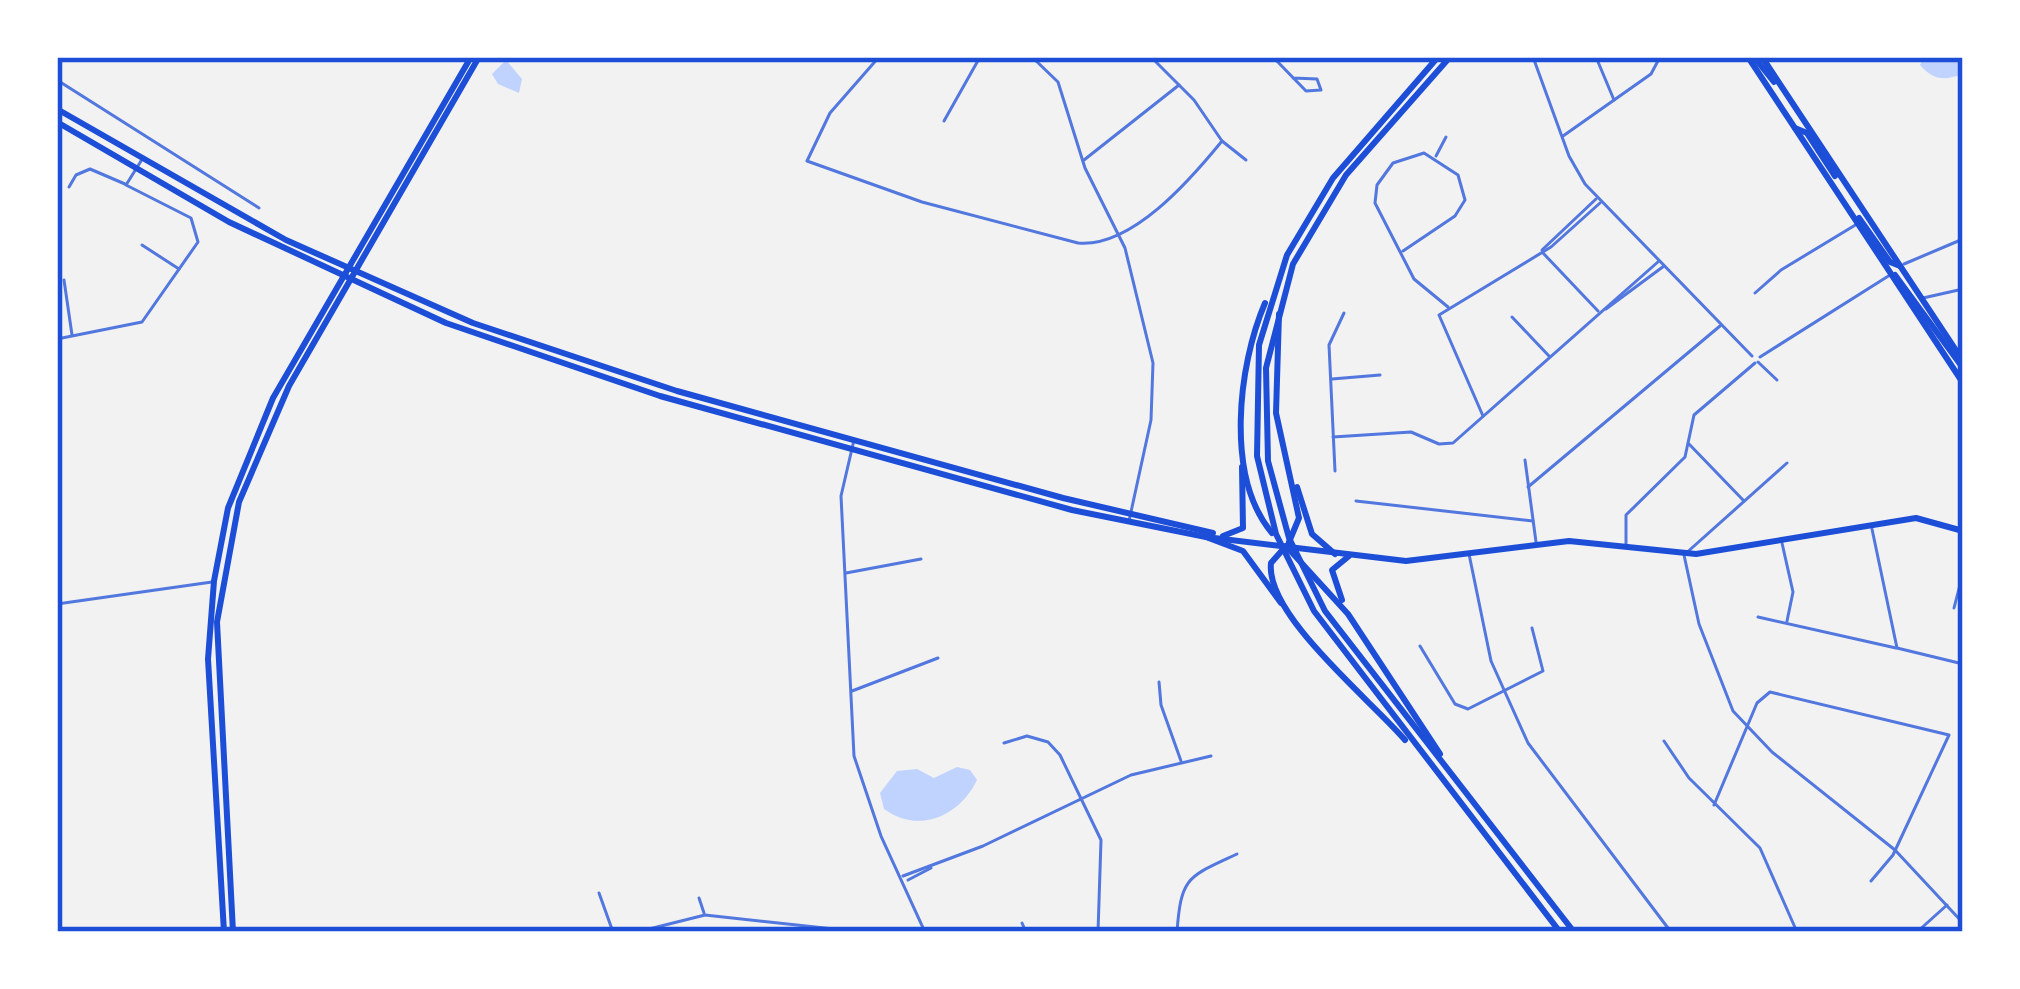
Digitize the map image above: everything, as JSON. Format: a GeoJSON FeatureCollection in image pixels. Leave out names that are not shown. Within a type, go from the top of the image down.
{"type":"FeatureCollection","features":[{"type":"Feature","properties":{"kind":"main road"},"geometry":{"type":"LineString","coordinates":[[228,932],[208,674],[224,522],[248,451],[475,57]]}},
{"type":"Feature","properties":{"kind":"main road"},"geometry":{"type":"LineString","coordinates":[[1215,536],[1237,534],[1245,516],[1243,439],[1252,346],[1275,284],[1324,190],[1438,57]]}},
{"type":"Feature","properties":{"kind":"main road"},"geometry":{"type":"LineString","coordinates":[[1450,57],[1328,200],[1281,299],[1264,399],[1268,461],[1280,515],[1325,611],[1574,932]]}},
{"type":"Feature","properties":{"kind":"main road"},"geometry":{"type":"LineString","coordinates":[[1755,57],[1762,78],[1939,348],[1963,372]]}},
{"type":"Feature","properties":{"kind":"main road"},"geometry":{"type":"LineString","coordinates":[[1755,57],[1844,181],[1963,372]]}},
{"type":"Feature","properties":{"kind":"main road"},"geometry":{"type":"LineString","coordinates":[[1762,78],[1792,116],[1803,119]]}},
{"type":"Feature","properties":{"kind":"main road"},"geometry":{"type":"LineString","coordinates":[[57,110],[141,161],[350,271],[575,360],[1129,518]]}},
{"type":"Feature","properties":{"kind":"main road"},"geometry":{"type":"LineString","coordinates":[[57,122],[135,170],[345,280],[576,370],[851,450],[1129,518],[1215,536],[1406,561],[1569,541],[1684,555],[1916,518],[1963,531]]}},
{"type":"Feature","properties":{"kind":"main road"},"geometry":{"type":"LineString","coordinates":[[1795,128],[1807,134],[1844,181]]}},
{"type":"Feature","properties":{"kind":"main road"},"geometry":{"type":"LineString","coordinates":[[1825,173],[1890,262],[1900,266]]}},
{"type":"Feature","properties":{"kind":"main road"},"geometry":{"type":"LineString","coordinates":[[1892,274],[1900,278],[1963,372]]}},
{"type":"Feature","properties":{"kind":"main road"},"geometry":{"type":"LineString","coordinates":[[228,932],[217,666],[226,553],[263,437],[345,280]]}},
{"type":"Feature","properties":{"kind":"main road"},"geometry":{"type":"LineString","coordinates":[[1275,284],[1262,329],[1254,392],[1257,456],[1270,519],[1314,611],[1560,932]]}},
{"type":"Feature","properties":{"kind":"main road"},"geometry":{"type":"LineString","coordinates":[[1281,299],[1274,380],[1298,525],[1275,556],[1273,584],[1302,629]]}},
{"type":"Feature","properties":{"kind":"main road"},"geometry":{"type":"LineString","coordinates":[[1243,439],[1250,491],[1259,514],[1348,614],[1458,783]]}},
{"type":"Feature","properties":{"kind":"main road"},"geometry":{"type":"LineString","coordinates":[[1290,475],[1312,534],[1335,554]]}},
{"type":"Feature","properties":{"kind":"main road"},"geometry":{"type":"LineString","coordinates":[[1215,536],[1248,556],[1302,629],[1462,806]]}},
{"type":"Feature","properties":{"kind":"main road"},"geometry":{"type":"LineString","coordinates":[[1348,614],[1333,570],[1349,556]]}},
{"type":"Feature","properties":{"kind":"street"},"geometry":{"type":"LineString","coordinates":[[879,57],[830,112],[807,161],[922,202],[1078,243],[1095,243],[1164,205],[1222,141]]}},
{"type":"Feature","properties":{"kind":"street"},"geometry":{"type":"LineString","coordinates":[[944,121],[980,57]]}},
{"type":"Feature","properties":{"kind":"street"},"geometry":{"type":"LineString","coordinates":[[1031,57],[1058,82],[1082,161],[1117,232],[1155,380],[1129,518]]}},
{"type":"Feature","properties":{"kind":"street"},"geometry":{"type":"LineString","coordinates":[[1151,57],[1222,141],[1246,160]]}},
{"type":"Feature","properties":{"kind":"street"},"geometry":{"type":"LineString","coordinates":[[1273,57],[1293,78]]}},
{"type":"Feature","properties":{"kind":"street"},"geometry":{"type":"LineString","coordinates":[[1533,57],[1562,137],[1599,200],[1751,356]]}},
{"type":"Feature","properties":{"kind":"street"},"geometry":{"type":"LineString","coordinates":[[1596,57],[1614,100]]}},
{"type":"Feature","properties":{"kind":"street"},"geometry":{"type":"LineString","coordinates":[[1562,137],[1657,65],[1660,57]]}},
{"type":"Feature","properties":{"kind":"street"},"geometry":{"type":"LineString","coordinates":[[57,80],[259,208]]}},
{"type":"Feature","properties":{"kind":"street"},"geometry":{"type":"LineString","coordinates":[[1082,161],[1113,142],[1179,85]]}},
{"type":"Feature","properties":{"kind":"street"},"geometry":{"type":"LineString","coordinates":[[1435,158],[1446,137]]}},
{"type":"Feature","properties":{"kind":"street"},"geometry":{"type":"LineString","coordinates":[[1402,251],[1463,204],[1463,183],[1435,158],[1404,155],[1376,189],[1378,212],[1414,279],[1448,307]]}},
{"type":"Feature","properties":{"kind":"street"},"geometry":{"type":"LineString","coordinates":[[126,185],[141,161]]}},
{"type":"Feature","properties":{"kind":"street"},"geometry":{"type":"LineString","coordinates":[[57,339],[142,322],[198,242],[195,224],[184,212],[90,169],[76,175],[69,187]]}},
{"type":"Feature","properties":{"kind":"street"},"geometry":{"type":"LineString","coordinates":[[1484,417],[1438,315],[1541,251],[1599,200]]}},
{"type":"Feature","properties":{"kind":"street"},"geometry":{"type":"LineString","coordinates":[[1755,293],[1789,264],[1858,223]]}},
{"type":"Feature","properties":{"kind":"street"},"geometry":{"type":"LineString","coordinates":[[1900,266],[1963,239]]}},
{"type":"Feature","properties":{"kind":"street"},"geometry":{"type":"LineString","coordinates":[[142,245],[180,270]]}},
{"type":"Feature","properties":{"kind":"street"},"geometry":{"type":"LineString","coordinates":[[1541,251],[1600,313]]}},
{"type":"Feature","properties":{"kind":"street"},"geometry":{"type":"LineString","coordinates":[[1333,436],[1411,432],[1446,444],[1484,417],[1662,263]]}},
{"type":"Feature","properties":{"kind":"street"},"geometry":{"type":"LineString","coordinates":[[1627,546],[1628,511],[1682,460],[1694,415],[1758,360],[1892,274]]}},
{"type":"Feature","properties":{"kind":"street"},"geometry":{"type":"LineString","coordinates":[[64,280],[72,337]]}},
{"type":"Feature","properties":{"kind":"street"},"geometry":{"type":"LineString","coordinates":[[1921,298],[1963,289]]}},
{"type":"Feature","properties":{"kind":"street"},"geometry":{"type":"LineString","coordinates":[[1335,472],[1330,340],[1344,313]]}},
{"type":"Feature","properties":{"kind":"street"},"geometry":{"type":"LineString","coordinates":[[1511,316],[1550,357]]}},
{"type":"Feature","properties":{"kind":"street"},"geometry":{"type":"LineString","coordinates":[[1528,487],[1722,325]]}},
{"type":"Feature","properties":{"kind":"street"},"geometry":{"type":"LineString","coordinates":[[1758,360],[1777,380]]}},
{"type":"Feature","properties":{"kind":"street"},"geometry":{"type":"LineString","coordinates":[[1330,380],[1380,375]]}},
{"type":"Feature","properties":{"kind":"street"},"geometry":{"type":"LineString","coordinates":[[854,440],[841,496],[850,692],[860,777],[925,932]]}},
{"type":"Feature","properties":{"kind":"street"},"geometry":{"type":"LineString","coordinates":[[1688,443],[1698,448],[1744,501]]}},
{"type":"Feature","properties":{"kind":"street"},"geometry":{"type":"LineString","coordinates":[[1525,460],[1536,544]]}},
{"type":"Feature","properties":{"kind":"street"},"geometry":{"type":"LineString","coordinates":[[1787,463],[1684,555],[1718,685],[1745,726],[1895,850],[1963,923]]}},
{"type":"Feature","properties":{"kind":"street"},"geometry":{"type":"LineString","coordinates":[[1356,501],[1533,521]]}},
{"type":"Feature","properties":{"kind":"street"},"geometry":{"type":"LineString","coordinates":[[1870,524],[1898,648]]}},
{"type":"Feature","properties":{"kind":"street"},"geometry":{"type":"LineString","coordinates":[[1781,541],[1793,592],[1787,623]]}},
{"type":"Feature","properties":{"kind":"street"},"geometry":{"type":"LineString","coordinates":[[1469,554],[1483,633],[1502,691],[1538,758],[1671,932]]}},
{"type":"Feature","properties":{"kind":"street"},"geometry":{"type":"LineString","coordinates":[[844,573],[921,559]]}},
{"type":"Feature","properties":{"kind":"street"},"geometry":{"type":"LineString","coordinates":[[1954,608],[1963,573]]}},
{"type":"Feature","properties":{"kind":"street"},"geometry":{"type":"LineString","coordinates":[[57,604],[214,583]]}},
{"type":"Feature","properties":{"kind":"street"},"geometry":{"type":"LineString","coordinates":[[1758,617],[1963,664]]}},
{"type":"Feature","properties":{"kind":"street"},"geometry":{"type":"LineString","coordinates":[[1420,646],[1459,707],[1468,709],[1544,669],[1532,628]]}},
{"type":"Feature","properties":{"kind":"street"},"geometry":{"type":"LineString","coordinates":[[850,692],[938,658]]}},
{"type":"Feature","properties":{"kind":"street"},"geometry":{"type":"LineString","coordinates":[[1159,682],[1161,705],[1181,763]]}},
{"type":"Feature","properties":{"kind":"street"},"geometry":{"type":"LineString","coordinates":[[1714,805],[1759,699],[1780,691],[1949,735],[1895,850],[1871,880]]}},
{"type":"Feature","properties":{"kind":"street"},"geometry":{"type":"LineString","coordinates":[[1004,743],[1027,736],[1048,742],[1083,799],[1102,846],[1098,932]]}},
{"type":"Feature","properties":{"kind":"street"},"geometry":{"type":"LineString","coordinates":[[1664,741],[1714,805],[1760,848],[1796,932]]}},
{"type":"Feature","properties":{"kind":"street"},"geometry":{"type":"LineString","coordinates":[[904,879],[1131,775],[1211,756]]}},
{"type":"Feature","properties":{"kind":"street"},"geometry":{"type":"LineString","coordinates":[[1177,932],[1178,898],[1186,881],[1237,854]]}},
{"type":"Feature","properties":{"kind":"street"},"geometry":{"type":"LineString","coordinates":[[599,893],[613,932]]}},
{"type":"Feature","properties":{"kind":"street"},"geometry":{"type":"LineString","coordinates":[[699,898],[705,915]]}},
{"type":"Feature","properties":{"kind":"street"},"geometry":{"type":"LineString","coordinates":[[1917,932],[1946,905]]}},
{"type":"Feature","properties":{"kind":"street"},"geometry":{"type":"LineString","coordinates":[[637,932],[705,915],[862,932]]}},
{"type":"Feature","properties":{"kind":"street"},"geometry":{"type":"LineString","coordinates":[[1022,923],[1026,932]]}},
{"type":"Feature","properties":{"kind":"water"},"geometry":{"type":"Polygon","coordinates":[[[1924,57],[1963,57],[1963,74],[1934,76],[1920,65],[1924,57]]]}},
{"type":"Feature","properties":{"kind":"water"},"geometry":{"type":"Polygon","coordinates":[[[506,60],[522,79],[519,93],[498,84],[492,74],[506,60]]]}},
{"type":"Feature","properties":{"kind":"water"},"geometry":{"type":"Polygon","coordinates":[[[957,767],[970,770],[977,780],[949,812],[924,821],[884,809],[880,793],[897,771],[917,769],[934,778],[957,767]]]}}]}
